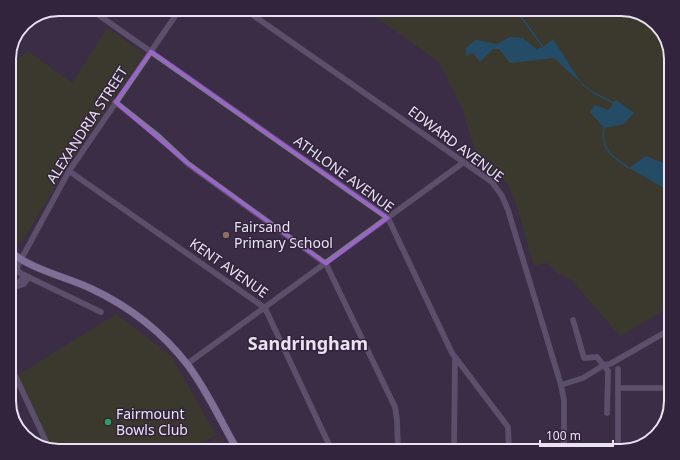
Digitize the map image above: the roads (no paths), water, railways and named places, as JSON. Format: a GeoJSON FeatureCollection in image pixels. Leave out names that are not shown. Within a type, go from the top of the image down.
{"type":"FeatureCollection","features":[{"type":"Feature","properties":{"kind":"main road"},"geometry":{"type":"LineString","coordinates":[[16,255],[118,303],[161,336],[187,364],[208,396],[234,444]]}},
{"type":"Feature","properties":{"kind":"street","name":"ATHLONE AVENUE"},"geometry":{"type":"LineString","coordinates":[[100,16],[388,218],[455,359],[508,427],[509,444]]}},
{"type":"Feature","properties":{"kind":"street","name":"ALEXANDRIA STREET"},"geometry":{"type":"LineString","coordinates":[[21,258],[69,171],[175,16]]}},
{"type":"Feature","properties":{"kind":"street","name":"EDWARD AVENUE"},"geometry":{"type":"LineString","coordinates":[[254,16],[492,182],[502,196],[561,385],[563,393],[564,444]]}},
{"type":"Feature","properties":{"kind":"street"},"geometry":{"type":"LineString","coordinates":[[115,102],[158,136],[188,164],[326,264],[394,407],[397,420],[398,444]]}},
{"type":"Feature","properties":{"kind":"street"},"geometry":{"type":"LineString","coordinates":[[187,364],[464,162]]}},
{"type":"Feature","properties":{"kind":"street","name":"KENT AVENUE"},"geometry":{"type":"LineString","coordinates":[[69,171],[265,308],[329,444]]}},
{"type":"Feature","properties":{"kind":"street"},"geometry":{"type":"LineString","coordinates":[[21,258],[17,269],[27,276],[101,312]]}},
{"type":"Feature","properties":{"kind":"street"},"geometry":{"type":"LineString","coordinates":[[16,287],[24,284],[27,276]]}},
{"type":"Feature","properties":{"kind":"street"},"geometry":{"type":"LineString","coordinates":[[573,320],[584,358],[595,357],[608,371],[607,412]]}},
{"type":"Feature","properties":{"kind":"street"},"geometry":{"type":"LineString","coordinates":[[561,385],[583,378],[664,333]]}},
{"type":"Feature","properties":{"kind":"street"},"geometry":{"type":"LineString","coordinates":[[454,444],[455,359]]}},
{"type":"Feature","properties":{"kind":"street"},"geometry":{"type":"LineString","coordinates":[[618,369],[618,444]]}},
{"type":"Feature","properties":{"kind":"street"},"geometry":{"type":"LineString","coordinates":[[16,380],[46,442]]}},
{"type":"Feature","properties":{"kind":"street"},"geometry":{"type":"LineString","coordinates":[[618,388],[664,388]]}},
{"type":"Feature","properties":{"kind":"water"},"geometry":{"type":"Polygon","coordinates":[[[510,37],[523,38],[536,49],[543,47],[553,39],[582,84],[554,58],[510,63],[499,49],[493,49],[480,62],[473,53],[466,56],[466,48],[475,40],[497,44],[510,37]]]}},
{"type":"Feature","properties":{"kind":"water"},"geometry":{"type":"Polygon","coordinates":[[[616,100],[634,113],[624,124],[604,128],[590,112],[595,105],[608,110],[616,100]]]}},
{"type":"Feature","properties":{"kind":"water"},"geometry":{"type":"Polygon","coordinates":[[[646,156],[664,163],[664,188],[629,168],[646,156]]]}},
{"type":"Feature","properties":{"kind":"waterway"},"geometry":{"type":"LineString","coordinates":[[520,16],[543,47]]}},
{"type":"Feature","properties":{"kind":"waterway"},"geometry":{"type":"LineString","coordinates":[[582,84],[592,92],[614,103]]}},
{"type":"Feature","properties":{"kind":"waterway"},"geometry":{"type":"LineString","coordinates":[[604,128],[603,136],[606,148],[612,156],[629,168]]}},
{"type":"Feature","properties":{"kind":"place","name":"Fairsand Primary School"},"geometry":{"type":"Point","coordinates":[226,235]}},
{"type":"Feature","properties":{"kind":"place","name":"Fairmount Bowls Club"},"geometry":{"type":"Point","coordinates":[108,422]}},
{"type":"Feature","properties":{"kind":"district","name":"Sandringham"},"geometry":{"type":"Point","coordinates":[308,344]}}]}
